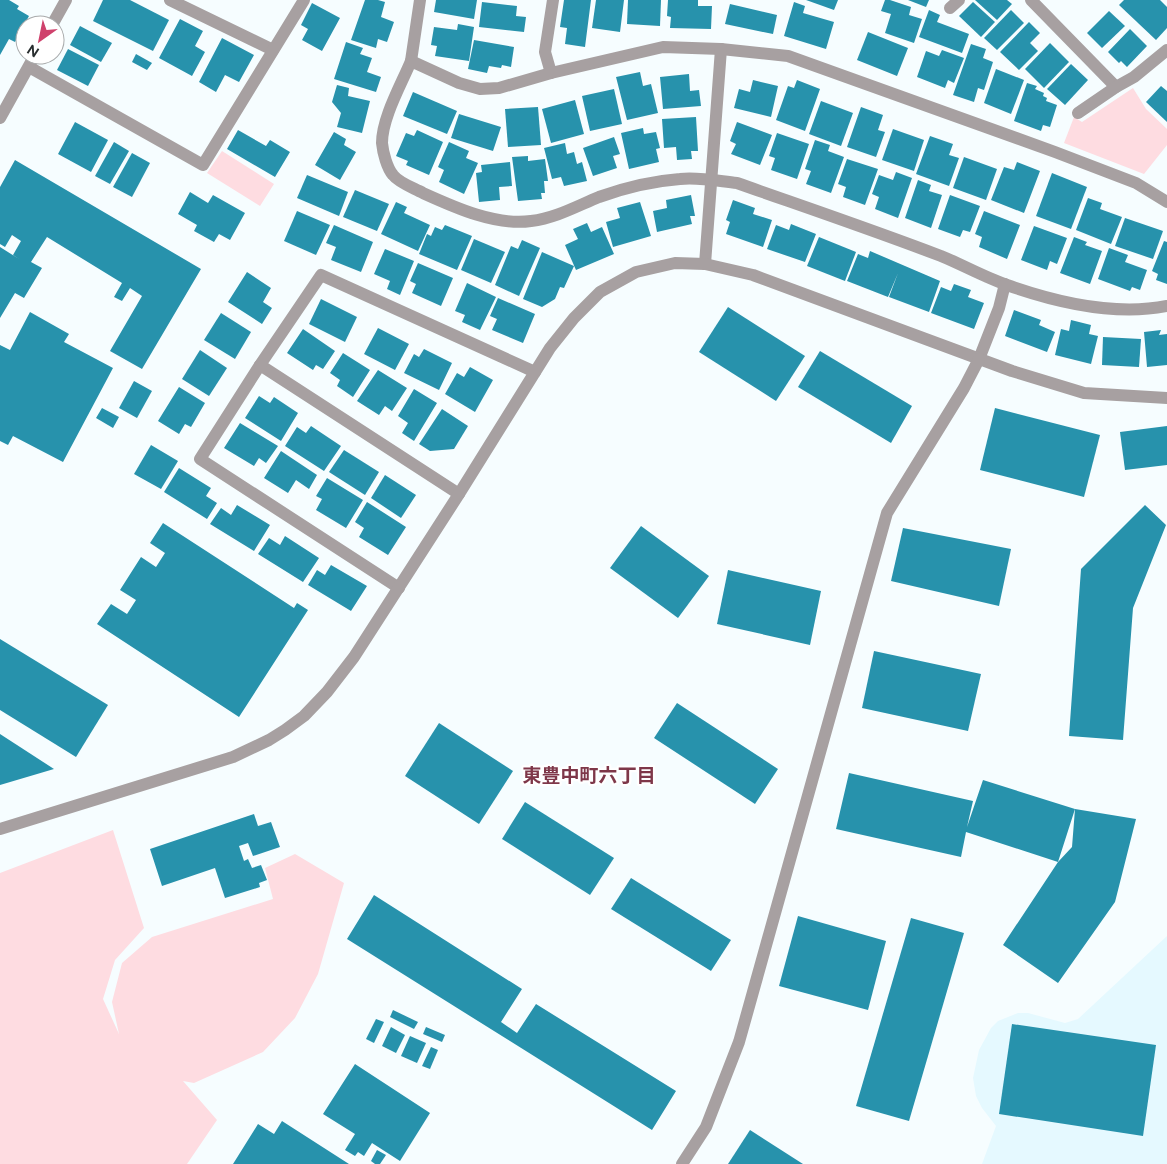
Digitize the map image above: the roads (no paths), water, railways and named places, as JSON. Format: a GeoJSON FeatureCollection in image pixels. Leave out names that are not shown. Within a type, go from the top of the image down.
{"type":"FeatureCollection","features":[{"type":"Feature","properties":{"kind":"street"},"geometry":{"type":"LineString","coordinates":[[58,15],[66,0]]}},
{"type":"Feature","properties":{"kind":"street"},"geometry":{"type":"LineString","coordinates":[[170,0],[273,50]]}},
{"type":"Feature","properties":{"kind":"street"},"geometry":{"type":"LineString","coordinates":[[0,118],[29,66],[203,165],[304,0]]}},
{"type":"Feature","properties":{"kind":"street"},"geometry":{"type":"LineString","coordinates":[[420,0],[411,62],[384,129],[382,144],[385,160],[393,176],[413,188],[458,209],[492,218],[531,222],[577,208],[598,198],[623,190],[681,178],[737,183],[941,256],[1005,284],[1044,297],[1103,308],[1167,306]]}},
{"type":"Feature","properties":{"kind":"street"},"geometry":{"type":"LineString","coordinates":[[551,73],[545,52],[553,0]]}},
{"type":"Feature","properties":{"kind":"street"},"geometry":{"type":"LineString","coordinates":[[1031,0],[1116,87]]}},
{"type":"Feature","properties":{"kind":"street"},"geometry":{"type":"LineString","coordinates":[[411,62],[459,84],[480,89],[498,88],[551,73],[663,47],[721,49],[788,56],[1127,179],[1167,202]]}},
{"type":"Feature","properties":{"kind":"street"},"geometry":{"type":"LineString","coordinates":[[705,264],[721,49]]}},
{"type":"Feature","properties":{"kind":"street"},"geometry":{"type":"LineString","coordinates":[[1078,113],[1134,77],[1167,50]]}},
{"type":"Feature","properties":{"kind":"street"},"geometry":{"type":"LineString","coordinates":[[0,829],[218,762],[251,749],[277,735],[304,716],[327,692],[354,657],[550,348],[574,318],[600,292],[636,272],[675,262],[705,264],[754,274],[1012,371],[1084,393],[1167,398]]}},
{"type":"Feature","properties":{"kind":"street"},"geometry":{"type":"LineString","coordinates":[[399,588],[200,459],[260,365],[321,275],[535,372]]}},
{"type":"Feature","properties":{"kind":"street"},"geometry":{"type":"LineString","coordinates":[[682,1164],[706,1127],[739,1042],[887,513],[964,388],[979,359],[1000,308],[1005,284]]}},
{"type":"Feature","properties":{"kind":"street"},"geometry":{"type":"LineString","coordinates":[[260,365],[459,494]]}},
{"type":"Feature","properties":{"kind":"district","name":"東豊中町六丁目"},"geometry":{"type":"Point","coordinates":[589,775]}}]}
